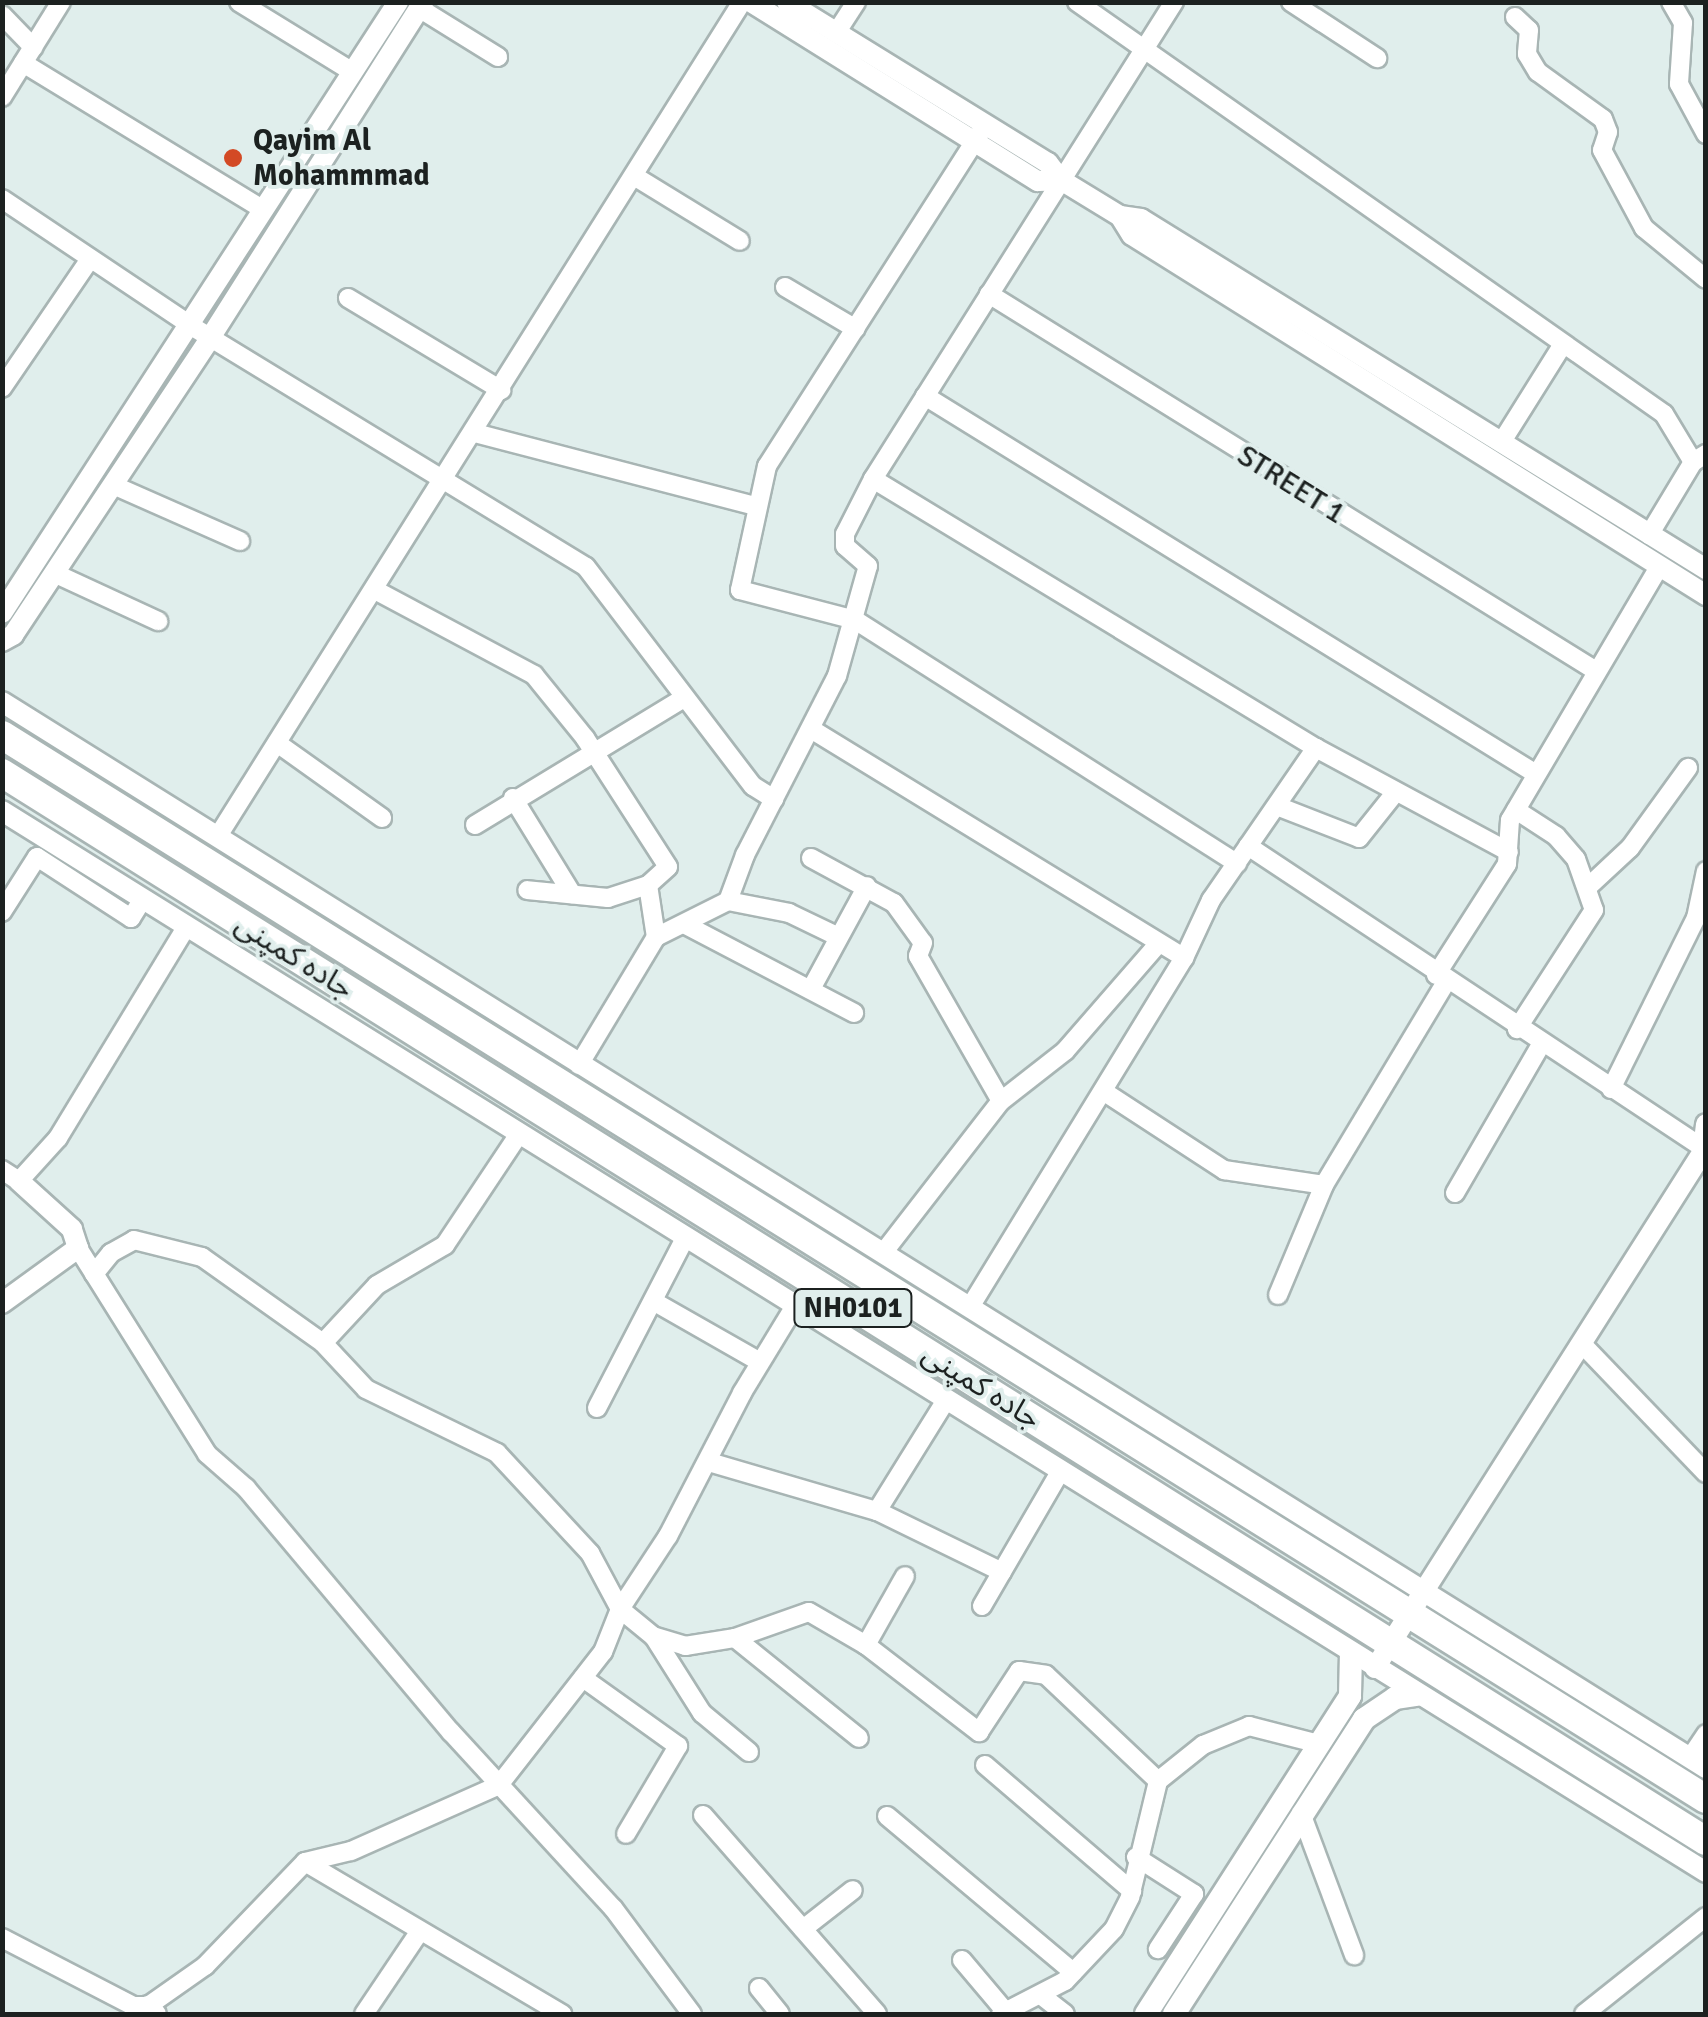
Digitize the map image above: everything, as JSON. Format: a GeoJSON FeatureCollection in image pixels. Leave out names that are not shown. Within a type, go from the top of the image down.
{"type":"FeatureCollection","features":[{"type":"Feature","properties":{"kind":"highway","name":"جاده کمپنی"},"geometry":{"type":"LineString","coordinates":[[2,735],[1418,1602],[1706,1800]]}},
{"type":"Feature","properties":{"kind":"highway","name":"جاده کمپنی"},"geometry":{"type":"LineString","coordinates":[[2,773],[1391,1642],[1662,1830],[1706,1841]]}},
{"type":"Feature","properties":{"kind":"main road"},"geometry":{"type":"LineString","coordinates":[[1146,2014],[1350,1696],[1350,1654]]}},
{"type":"Feature","properties":{"kind":"main road"},"geometry":{"type":"LineString","coordinates":[[1174,2014],[1364,1719],[1395,1698],[1418,1695]]}},
{"type":"Feature","properties":{"kind":"street"},"geometry":{"type":"LineString","coordinates":[[2,97],[61,2]]}},
{"type":"Feature","properties":{"kind":"street"},"geometry":{"type":"LineString","coordinates":[[240,2],[353,72]]}},
{"type":"Feature","properties":{"kind":"street"},"geometry":{"type":"LineString","coordinates":[[2,640],[14,635],[112,485],[201,333],[264,210],[398,2]]}},
{"type":"Feature","properties":{"kind":"street"},"geometry":{"type":"LineString","coordinates":[[218,836],[475,433],[742,2]]}},
{"type":"Feature","properties":{"kind":"street"},"geometry":{"type":"LineString","coordinates":[[751,2],[980,134],[1048,162],[1061,180],[1120,216],[1141,218],[1706,569]]}},
{"type":"Feature","properties":{"kind":"street"},"geometry":{"type":"LineString","coordinates":[[786,2],[980,134]]}},
{"type":"Feature","properties":{"kind":"street"},"geometry":{"type":"LineString","coordinates":[[836,33],[856,2]]}},
{"type":"Feature","properties":{"kind":"street"},"geometry":{"type":"LineString","coordinates":[[1077,2],[1664,414],[1699,458],[1649,535]]}},
{"type":"Feature","properties":{"kind":"street"},"geometry":{"type":"LineString","coordinates":[[580,1065],[656,937],[728,901],[774,798],[811,729],[855,620],[868,566],[845,546],[846,534],[873,479],[1174,2]]}},
{"type":"Feature","properties":{"kind":"street"},"geometry":{"type":"LineString","coordinates":[[1291,2],[1377,58]]}},
{"type":"Feature","properties":{"kind":"street"},"geometry":{"type":"LineString","coordinates":[[1670,2],[1683,23],[1679,84],[1706,134]]}},
{"type":"Feature","properties":{"kind":"street"},"geometry":{"type":"LineString","coordinates":[[2,613],[201,333],[421,5],[498,57]]}},
{"type":"Feature","properties":{"kind":"street"},"geometry":{"type":"LineString","coordinates":[[2,15],[28,55],[264,210]]}},
{"type":"Feature","properties":{"kind":"street"},"geometry":{"type":"LineString","coordinates":[[1515,17],[1529,30],[1527,54],[1538,72],[1603,118],[1608,132],[1602,150],[1644,228],[1706,280]]}},
{"type":"Feature","properties":{"kind":"street"},"geometry":{"type":"LineString","coordinates":[[980,134],[768,466],[755,506],[740,590],[855,620],[1237,863]]}},
{"type":"Feature","properties":{"kind":"street"},"geometry":{"type":"LineString","coordinates":[[634,176],[740,241]]}},
{"type":"Feature","properties":{"kind":"street"},"geometry":{"type":"LineString","coordinates":[[2,199],[201,333],[586,567],[753,786],[774,798]]}},
{"type":"Feature","properties":{"kind":"street"},"geometry":{"type":"LineString","coordinates":[[1120,216],[1132,235],[1706,595]]}},
{"type":"Feature","properties":{"kind":"street"},"geometry":{"type":"LineString","coordinates":[[2,388],[90,259]]}},
{"type":"Feature","properties":{"kind":"street"},"geometry":{"type":"LineString","coordinates":[[785,288],[856,329]]}},
{"type":"Feature","properties":{"kind":"street","name":"STREET 1"},"geometry":{"type":"LineString","coordinates":[[989,294],[1596,671]]}},
{"type":"Feature","properties":{"kind":"street"},"geometry":{"type":"LineString","coordinates":[[348,298],[501,390]]}},
{"type":"Feature","properties":{"kind":"street"},"geometry":{"type":"LineString","coordinates":[[1501,443],[1562,344]]}},
{"type":"Feature","properties":{"kind":"street"},"geometry":{"type":"LineString","coordinates":[[925,396],[1536,774]]}},
{"type":"Feature","properties":{"kind":"street"},"geometry":{"type":"LineString","coordinates":[[475,433],[755,506]]}},
{"type":"Feature","properties":{"kind":"street"},"geometry":{"type":"LineString","coordinates":[[873,479],[1316,748],[1509,852]]}},
{"type":"Feature","properties":{"kind":"street"},"geometry":{"type":"LineString","coordinates":[[112,485],[240,541]]}},
{"type":"Feature","properties":{"kind":"street"},"geometry":{"type":"LineString","coordinates":[[1278,1296],[1324,1185],[1493,890],[1509,852],[1516,810],[1659,567]]}},
{"type":"Feature","properties":{"kind":"street"},"geometry":{"type":"LineString","coordinates":[[54,573],[158,621]]}},
{"type":"Feature","properties":{"kind":"street"},"geometry":{"type":"LineString","coordinates":[[374,590],[534,674],[594,751],[664,854],[668,868],[648,885],[608,898],[528,890]]}},
{"type":"Feature","properties":{"kind":"street"},"geometry":{"type":"LineString","coordinates":[[475,825],[684,698]]}},
{"type":"Feature","properties":{"kind":"street"},"geometry":{"type":"LineString","coordinates":[[2,702],[580,1065],[740,1158],[1418,1602],[1698,1763],[1706,1734]]}},
{"type":"Feature","properties":{"kind":"street"},"geometry":{"type":"LineString","coordinates":[[811,729],[1184,958]]}},
{"type":"Feature","properties":{"kind":"street"},"geometry":{"type":"LineString","coordinates":[[278,743],[382,818]]}},
{"type":"Feature","properties":{"kind":"street"},"geometry":{"type":"LineString","coordinates":[[970,1307],[1184,958],[1237,863],[1316,748]]}},
{"type":"Feature","properties":{"kind":"street"},"geometry":{"type":"LineString","coordinates":[[1588,887],[1630,848],[1688,768]]}},
{"type":"Feature","properties":{"kind":"street"},"geometry":{"type":"LineString","coordinates":[[1277,806],[1359,838],[1395,792]]}},
{"type":"Feature","properties":{"kind":"street"},"geometry":{"type":"LineString","coordinates":[[514,798],[572,894]]}},
{"type":"Feature","properties":{"kind":"street"},"geometry":{"type":"LineString","coordinates":[[1516,810],[1556,836],[1588,887],[1592,918],[1518,1028]]}},
{"type":"Feature","properties":{"kind":"street"},"geometry":{"type":"LineString","coordinates":[[2,811],[1350,1654],[1662,1830],[1706,1872]]}},
{"type":"Feature","properties":{"kind":"street"},"geometry":{"type":"LineString","coordinates":[[1248,846],[1441,978],[1705,1149]]}},
{"type":"Feature","properties":{"kind":"street"},"geometry":{"type":"LineString","coordinates":[[2,912],[37,857],[131,918],[143,900]]}},
{"type":"Feature","properties":{"kind":"street"},"geometry":{"type":"LineString","coordinates":[[812,858],[894,903],[923,943],[918,956],[1001,1101]]}},
{"type":"Feature","properties":{"kind":"street"},"geometry":{"type":"LineString","coordinates":[[1610,1089],[1696,918],[1706,871]]}},
{"type":"Feature","properties":{"kind":"street"},"geometry":{"type":"LineString","coordinates":[[648,885],[656,937]]}},
{"type":"Feature","properties":{"kind":"street"},"geometry":{"type":"LineString","coordinates":[[811,989],[867,886]]}},
{"type":"Feature","properties":{"kind":"street"},"geometry":{"type":"LineString","coordinates":[[728,901],[789,913],[839,937]]}},
{"type":"Feature","properties":{"kind":"street"},"geometry":{"type":"LineString","coordinates":[[684,924],[854,1013]]}},
{"type":"Feature","properties":{"kind":"street"},"geometry":{"type":"LineString","coordinates":[[187,926],[58,1138],[10,1176],[72,1229],[78,1248],[207,1454],[246,1488],[500,1784],[613,1908],[692,2014]]}},
{"type":"Feature","properties":{"kind":"street"},"geometry":{"type":"LineString","coordinates":[[882,1253],[1001,1101],[1065,1052],[1159,943]]}},
{"type":"Feature","properties":{"kind":"street"},"geometry":{"type":"LineString","coordinates":[[1455,1193],[1542,1043]]}},
{"type":"Feature","properties":{"kind":"street"},"geometry":{"type":"LineString","coordinates":[[1102,1090],[1224,1170],[1324,1185]]}},
{"type":"Feature","properties":{"kind":"street"},"geometry":{"type":"LineString","coordinates":[[1375,1668],[1584,1346],[1705,1149],[1706,1124]]}},
{"type":"Feature","properties":{"kind":"street"},"geometry":{"type":"LineString","coordinates":[[324,1343],[377,1285],[445,1245],[519,1134]]}},
{"type":"Feature","properties":{"kind":"street"},"geometry":{"type":"LineString","coordinates":[[597,1408],[685,1238]]}},
{"type":"Feature","properties":{"kind":"street"},"geometry":{"type":"LineString","coordinates":[[94,1274],[111,1253],[134,1240],[202,1257],[324,1343],[366,1389],[497,1453],[590,1553],[620,1609],[654,1636],[702,1714],[749,1752]]}},
{"type":"Feature","properties":{"kind":"street"},"geometry":{"type":"LineString","coordinates":[[2,1303],[78,1248]]}},
{"type":"Feature","properties":{"kind":"street"},"geometry":{"type":"LineString","coordinates":[[653,1301],[760,1362]]}},
{"type":"Feature","properties":{"kind":"street"},"geometry":{"type":"LineString","coordinates":[[2,1938],[133,2006],[152,2010],[205,1966],[305,1862],[351,1852],[500,1784],[603,1652],[620,1609],[710,1462],[760,1362],[795,1306]]}},
{"type":"Feature","properties":{"kind":"street"},"geometry":{"type":"LineString","coordinates":[[1584,1346],[1706,1473]]}},
{"type":"Feature","properties":{"kind":"street"},"geometry":{"type":"LineString","coordinates":[[877,1512],[946,1400]]}},
{"type":"Feature","properties":{"kind":"street"},"geometry":{"type":"LineString","coordinates":[[710,1462],[877,1512],[1002,1572]]}},
{"type":"Feature","properties":{"kind":"street"},"geometry":{"type":"LineString","coordinates":[[982,1606],[1060,1472]]}},
{"type":"Feature","properties":{"kind":"street"},"geometry":{"type":"LineString","coordinates":[[866,1645],[905,1576]]}},
{"type":"Feature","properties":{"kind":"street"},"geometry":{"type":"LineString","coordinates":[[654,1636],[685,1646],[735,1638],[799,1611],[866,1645],[979,1732],[1019,1671],[1046,1676],[1158,1781]]}},
{"type":"Feature","properties":{"kind":"street"},"geometry":{"type":"LineString","coordinates":[[735,1638],[859,1738]]}},
{"type":"Feature","properties":{"kind":"street"},"geometry":{"type":"LineString","coordinates":[[583,1678],[678,1746],[626,1834]]}},
{"type":"Feature","properties":{"kind":"street"},"geometry":{"type":"LineString","coordinates":[[962,1960],[1004,2014],[1042,1996],[1074,1972],[1114,1929],[1132,1890],[1136,1857],[1158,1781],[1204,1745],[1249,1726],[1319,1744]]}},
{"type":"Feature","properties":{"kind":"street"},"geometry":{"type":"LineString","coordinates":[[985,1765],[1132,1890]]}},
{"type":"Feature","properties":{"kind":"street"},"geometry":{"type":"LineString","coordinates":[[1302,1813],[1354,1955]]}},
{"type":"Feature","properties":{"kind":"street"},"geometry":{"type":"LineString","coordinates":[[704,1815],[877,2014]]}},
{"type":"Feature","properties":{"kind":"street"},"geometry":{"type":"LineString","coordinates":[[887,1816],[1074,1972]]}},
{"type":"Feature","properties":{"kind":"street"},"geometry":{"type":"LineString","coordinates":[[1136,1857],[1194,1894],[1158,1949]]}},
{"type":"Feature","properties":{"kind":"street"},"geometry":{"type":"LineString","coordinates":[[305,1862],[562,2014]]}},
{"type":"Feature","properties":{"kind":"street"},"geometry":{"type":"LineString","coordinates":[[803,1929],[853,1890]]}},
{"type":"Feature","properties":{"kind":"street"},"geometry":{"type":"LineString","coordinates":[[1584,2014],[1706,1917]]}},
{"type":"Feature","properties":{"kind":"street"},"geometry":{"type":"LineString","coordinates":[[364,2014],[420,1931]]}},
{"type":"Feature","properties":{"kind":"street"},"geometry":{"type":"LineString","coordinates":[[759,1988],[780,2014]]}},
{"type":"Feature","properties":{"kind":"street"},"geometry":{"type":"LineString","coordinates":[[1042,1996],[1065,2014]]}},
{"type":"Feature","properties":{"kind":"place","name":"Qayim Al Mohammmad"},"geometry":{"type":"Point","coordinates":[233,158]}}]}
